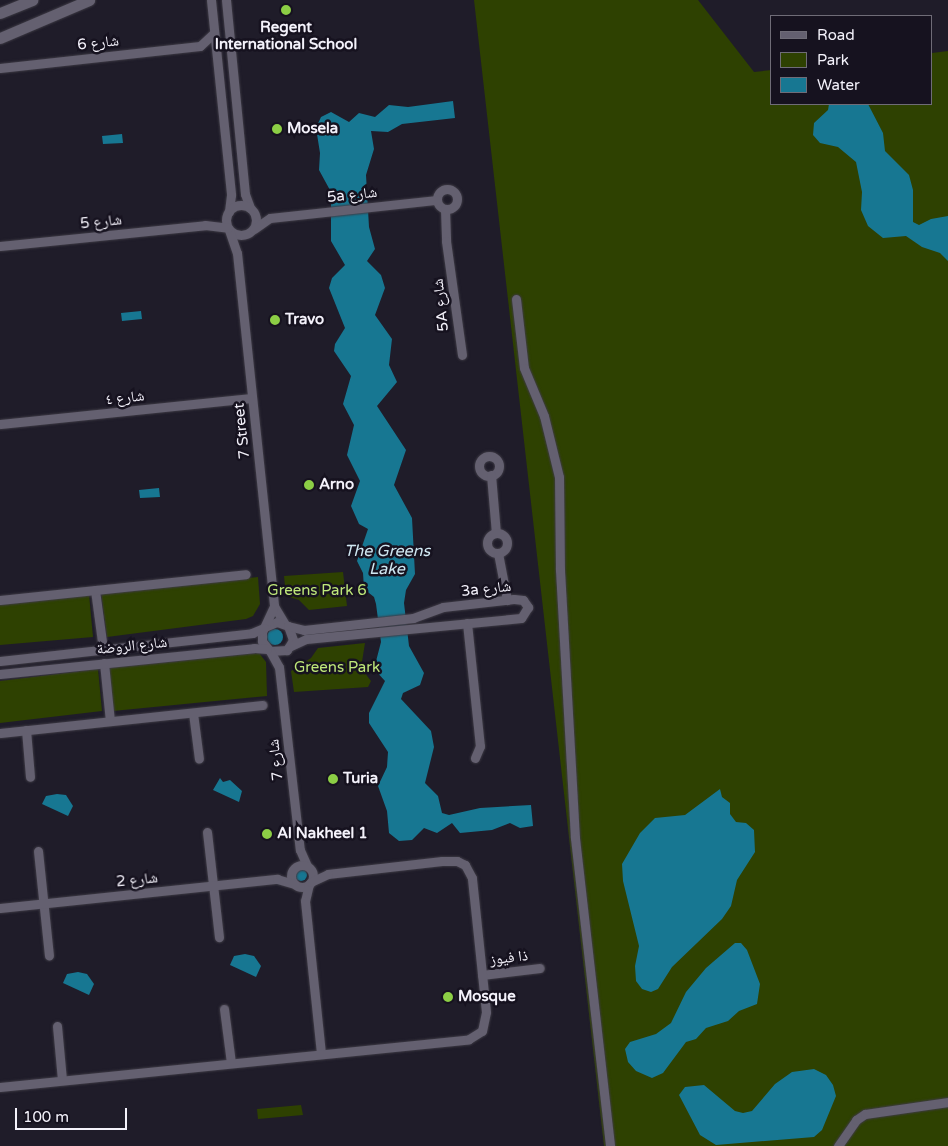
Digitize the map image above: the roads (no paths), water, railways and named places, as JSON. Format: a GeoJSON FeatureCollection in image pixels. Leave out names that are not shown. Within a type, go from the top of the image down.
{"type":"FeatureCollection","features":[{"type":"Feature","properties":{"kind":"main road"},"geometry":{"type":"LineString","coordinates":[[0,13],[33,0]]}},
{"type":"Feature","properties":{"kind":"main road"},"geometry":{"type":"LineString","coordinates":[[0,38],[89,0]]}},
{"type":"Feature","properties":{"kind":"street"},"geometry":{"type":"LineString","coordinates":[[211,0],[231,195],[228,213],[229,229],[237,235],[252,231]]}},
{"type":"Feature","properties":{"kind":"street"},"geometry":{"type":"LineString","coordinates":[[226,0],[245,194],[257,221],[237,253]]}},
{"type":"Feature","properties":{"kind":"street"},"geometry":{"type":"LineString","coordinates":[[214,33],[200,46],[216,56]]}},
{"type":"Feature","properties":{"kind":"street","name":"شارع 6"},"geometry":{"type":"LineString","coordinates":[[0,68],[200,46]]}},
{"type":"Feature","properties":{"kind":"street","name":"5a شارع"},"geometry":{"type":"LineString","coordinates":[[252,231],[270,218],[437,200],[444,190],[453,192],[456,202],[445,209]]}},
{"type":"Feature","properties":{"kind":"street"},"geometry":{"type":"LineString","coordinates":[[437,200],[445,209]]}},
{"type":"Feature","properties":{"kind":"street"},"geometry":{"type":"LineString","coordinates":[[228,213],[241,205],[270,218]]}},
{"type":"Feature","properties":{"kind":"street","name":"5A شارع"},"geometry":{"type":"LineString","coordinates":[[445,209],[462,355]]}},
{"type":"Feature","properties":{"kind":"street","name":"شارع 5"},"geometry":{"type":"LineString","coordinates":[[205,225],[228,213]]}},
{"type":"Feature","properties":{"kind":"street","name":"شارع 5"},"geometry":{"type":"LineString","coordinates":[[0,246],[205,225],[229,229]]}},
{"type":"Feature","properties":{"kind":"street","name":"7 Street"},"geometry":{"type":"LineString","coordinates":[[229,229],[237,253],[274,606]]}},
{"type":"Feature","properties":{"kind":"street"},"geometry":{"type":"LineString","coordinates":[[516,299],[524,368],[544,416],[559,477],[560,570],[575,838],[610,1146]]}},
{"type":"Feature","properties":{"kind":"street","name":"شارع ٤"},"geometry":{"type":"LineString","coordinates":[[0,424],[252,398]]}},
{"type":"Feature","properties":{"kind":"street"},"geometry":{"type":"LineString","coordinates":[[491,475],[496,533]]}},
{"type":"Feature","properties":{"kind":"street"},"geometry":{"type":"LineString","coordinates":[[496,533],[502,534],[507,542],[506,548],[498,552],[492,551],[488,544],[489,538],[496,533]]}},
{"type":"Feature","properties":{"kind":"street"},"geometry":{"type":"LineString","coordinates":[[498,552],[504,600]]}},
{"type":"Feature","properties":{"kind":"street"},"geometry":{"type":"LineString","coordinates":[[0,600],[246,574]]}},
{"type":"Feature","properties":{"kind":"street"},"geometry":{"type":"LineString","coordinates":[[95,590],[103,649]]}},
{"type":"Feature","properties":{"kind":"street","name":"3a شارع"},"geometry":{"type":"LineString","coordinates":[[286,625],[304,630],[414,623],[444,624],[525,615],[528,607],[523,600],[504,600],[443,608],[414,623]]}},
{"type":"Feature","properties":{"kind":"street"},"geometry":{"type":"LineString","coordinates":[[274,606],[293,636],[279,667]]}},
{"type":"Feature","properties":{"kind":"street"},"geometry":{"type":"LineString","coordinates":[[274,606],[262,637],[268,650],[288,648]]}},
{"type":"Feature","properties":{"kind":"street"},"geometry":{"type":"LineString","coordinates":[[443,608],[438,616],[444,624]]}},
{"type":"Feature","properties":{"kind":"street"},"geometry":{"type":"LineString","coordinates":[[266,627],[278,622],[286,625]]}},
{"type":"Feature","properties":{"kind":"street"},"geometry":{"type":"LineString","coordinates":[[469,622],[480,746],[475,758]]}},
{"type":"Feature","properties":{"kind":"street","name":"شارع الروضة"},"geometry":{"type":"LineString","coordinates":[[0,661],[252,633],[266,627]]}},
{"type":"Feature","properties":{"kind":"street","name":"3a شارع"},"geometry":{"type":"LineString","coordinates":[[288,648],[306,638],[373,627]]}},
{"type":"Feature","properties":{"kind":"street","name":"شارع الروضة"},"geometry":{"type":"LineString","coordinates":[[0,674],[104,663],[268,650]]}},
{"type":"Feature","properties":{"kind":"street","name":"شارع 7"},"geometry":{"type":"LineString","coordinates":[[268,650],[279,667],[300,850],[308,867]]}},
{"type":"Feature","properties":{"kind":"street"},"geometry":{"type":"LineString","coordinates":[[104,663],[110,721]]}},
{"type":"Feature","properties":{"kind":"street"},"geometry":{"type":"LineString","coordinates":[[0,733],[263,705]]}},
{"type":"Feature","properties":{"kind":"street"},"geometry":{"type":"LineString","coordinates":[[193,713],[199,759]]}},
{"type":"Feature","properties":{"kind":"street"},"geometry":{"type":"LineString","coordinates":[[26,730],[30,777]]}},
{"type":"Feature","properties":{"kind":"street"},"geometry":{"type":"LineString","coordinates":[[207,832],[218,937]]}},
{"type":"Feature","properties":{"kind":"street"},"geometry":{"type":"LineString","coordinates":[[38,850],[49,955]]}},
{"type":"Feature","properties":{"kind":"street","name":"شارع 7"},"geometry":{"type":"LineString","coordinates":[[293,868],[300,850]]}},
{"type":"Feature","properties":{"kind":"street"},"geometry":{"type":"LineString","coordinates":[[0,1087],[474,1037],[486,1022],[472,878],[461,863],[447,860],[328,874],[310,883],[295,885]]}},
{"type":"Feature","properties":{"kind":"street"},"geometry":{"type":"LineString","coordinates":[[308,867],[313,875],[305,901],[321,1053]]}},
{"type":"Feature","properties":{"kind":"street"},"geometry":{"type":"LineString","coordinates":[[305,901],[290,877],[293,868],[308,867],[328,874]]}},
{"type":"Feature","properties":{"kind":"street","name":"شارع 2"},"geometry":{"type":"LineString","coordinates":[[276,879],[293,868]]}},
{"type":"Feature","properties":{"kind":"street","name":"شارع 2"},"geometry":{"type":"LineString","coordinates":[[0,908],[276,879],[295,885]]}},
{"type":"Feature","properties":{"kind":"street","name":"ذا فيوز"},"geometry":{"type":"LineString","coordinates":[[482,975],[540,968]]}},
{"type":"Feature","properties":{"kind":"street"},"geometry":{"type":"LineString","coordinates":[[224,1009],[231,1063]]}},
{"type":"Feature","properties":{"kind":"street"},"geometry":{"type":"LineString","coordinates":[[57,1026],[62,1080]]}},
{"type":"Feature","properties":{"kind":"street"},"geometry":{"type":"LineString","coordinates":[[838,1146],[856,1120],[865,1114],[948,1102]]}},
{"type":"Feature","properties":{"kind":"water","name":"The Greens Lake"},"geometry":{"type":"Polygon","coordinates":[[[453,101],[455,118],[402,124],[388,132],[371,131],[374,149],[366,175],[369,227],[375,249],[367,261],[381,275],[385,288],[375,315],[392,339],[389,365],[397,382],[377,406],[406,450],[394,485],[412,518],[415,574],[406,590],[404,603],[409,646],[424,673],[420,685],[403,693],[401,699],[431,731],[434,747],[425,783],[438,796],[442,813],[449,815],[480,808],[531,805],[533,826],[520,828],[510,823],[492,830],[460,833],[452,823],[437,833],[424,828],[412,840],[399,841],[389,833],[387,811],[378,786],[387,767],[388,752],[369,723],[369,713],[385,681],[374,669],[381,642],[376,604],[374,597],[364,589],[363,573],[357,561],[368,529],[359,524],[351,506],[360,481],[347,455],[354,425],[343,404],[351,376],[334,351],[335,344],[345,328],[329,288],[332,278],[345,265],[331,241],[331,192],[319,170],[320,153],[316,128],[321,117],[331,112],[349,122],[359,113],[375,117],[389,105],[408,107],[453,101]]]}},
{"type":"Feature","properties":{"kind":"water"},"geometry":{"type":"Polygon","coordinates":[[[829,105],[869,105],[883,133],[885,151],[909,175],[913,190],[913,222],[919,225],[931,219],[948,216],[948,261],[940,253],[922,247],[906,236],[883,238],[868,226],[861,210],[862,192],[856,162],[838,147],[820,143],[813,135],[814,123],[828,110],[829,105]]]}},
{"type":"Feature","properties":{"kind":"water"},"geometry":{"type":"Polygon","coordinates":[[[122,134],[123,143],[103,144],[102,136],[122,134]]]}},
{"type":"Feature","properties":{"kind":"water"},"geometry":{"type":"Polygon","coordinates":[[[141,311],[142,319],[122,321],[121,313],[141,311]]]}},
{"type":"Feature","properties":{"kind":"water"},"geometry":{"type":"Polygon","coordinates":[[[159,488],[160,497],[140,498],[139,490],[159,488]]]}},
{"type":"Feature","properties":{"kind":"water"},"geometry":{"type":"Polygon","coordinates":[[[275,629],[283,637],[275,645],[267,637],[275,629]]]}},
{"type":"Feature","properties":{"kind":"water"},"geometry":{"type":"Polygon","coordinates":[[[220,778],[223,782],[230,780],[242,791],[239,802],[213,790],[220,778]]]}},
{"type":"Feature","properties":{"kind":"water"},"geometry":{"type":"Polygon","coordinates":[[[720,789],[722,797],[730,803],[730,814],[736,822],[746,823],[754,830],[755,852],[737,880],[731,906],[722,919],[672,967],[658,989],[651,992],[642,989],[636,981],[635,966],[639,946],[623,881],[622,864],[640,833],[655,818],[685,815],[720,789]]]}},
{"type":"Feature","properties":{"kind":"water"},"geometry":{"type":"Polygon","coordinates":[[[66,795],[73,806],[68,816],[42,804],[46,796],[66,795]]]}},
{"type":"Feature","properties":{"kind":"water"},"geometry":{"type":"Polygon","coordinates":[[[301,869],[307,875],[301,881],[295,875],[301,869]]]}},
{"type":"Feature","properties":{"kind":"water"},"geometry":{"type":"Polygon","coordinates":[[[735,943],[741,943],[747,950],[760,984],[757,1004],[739,1011],[728,1021],[706,1028],[696,1039],[686,1042],[663,1073],[652,1078],[636,1071],[628,1062],[625,1049],[630,1042],[656,1034],[671,1023],[686,992],[706,968],[735,943]]]}},
{"type":"Feature","properties":{"kind":"water"},"geometry":{"type":"Polygon","coordinates":[[[245,954],[254,956],[261,966],[256,977],[230,965],[234,956],[245,954]]]}},
{"type":"Feature","properties":{"kind":"water"},"geometry":{"type":"Polygon","coordinates":[[[78,972],[87,974],[94,984],[89,995],[63,983],[67,974],[78,972]]]}},
{"type":"Feature","properties":{"kind":"water"},"geometry":{"type":"Polygon","coordinates":[[[814,1069],[826,1075],[833,1085],[836,1096],[822,1130],[814,1137],[716,1145],[700,1135],[679,1095],[685,1087],[704,1085],[735,1111],[743,1113],[752,1111],[775,1084],[792,1072],[814,1069]]]}},
{"type":"Feature","properties":{"kind":"place","name":"Regent International School"},"geometry":{"type":"Point","coordinates":[286,10]}},
{"type":"Feature","properties":{"kind":"place","name":"Mosela"},"geometry":{"type":"Point","coordinates":[277,129]}},
{"type":"Feature","properties":{"kind":"place","name":"Travo"},"geometry":{"type":"Point","coordinates":[275,320]}},
{"type":"Feature","properties":{"kind":"place","name":"Arno"},"geometry":{"type":"Point","coordinates":[309,485]}},
{"type":"Feature","properties":{"kind":"place","name":"Turia"},"geometry":{"type":"Point","coordinates":[333,779]}},
{"type":"Feature","properties":{"kind":"place","name":"Al Nakheel 1"},"geometry":{"type":"Point","coordinates":[267,834]}},
{"type":"Feature","properties":{"kind":"place","name":"Mosque"},"geometry":{"type":"Point","coordinates":[448,997]}},
{"type":"Feature","properties":{"kind":"park label","name":"Greens Park 6"},"geometry":{"type":"Point","coordinates":[317,591]}},
{"type":"Feature","properties":{"kind":"park label","name":"Greens Park"},"geometry":{"type":"Point","coordinates":[337,668]}}]}
